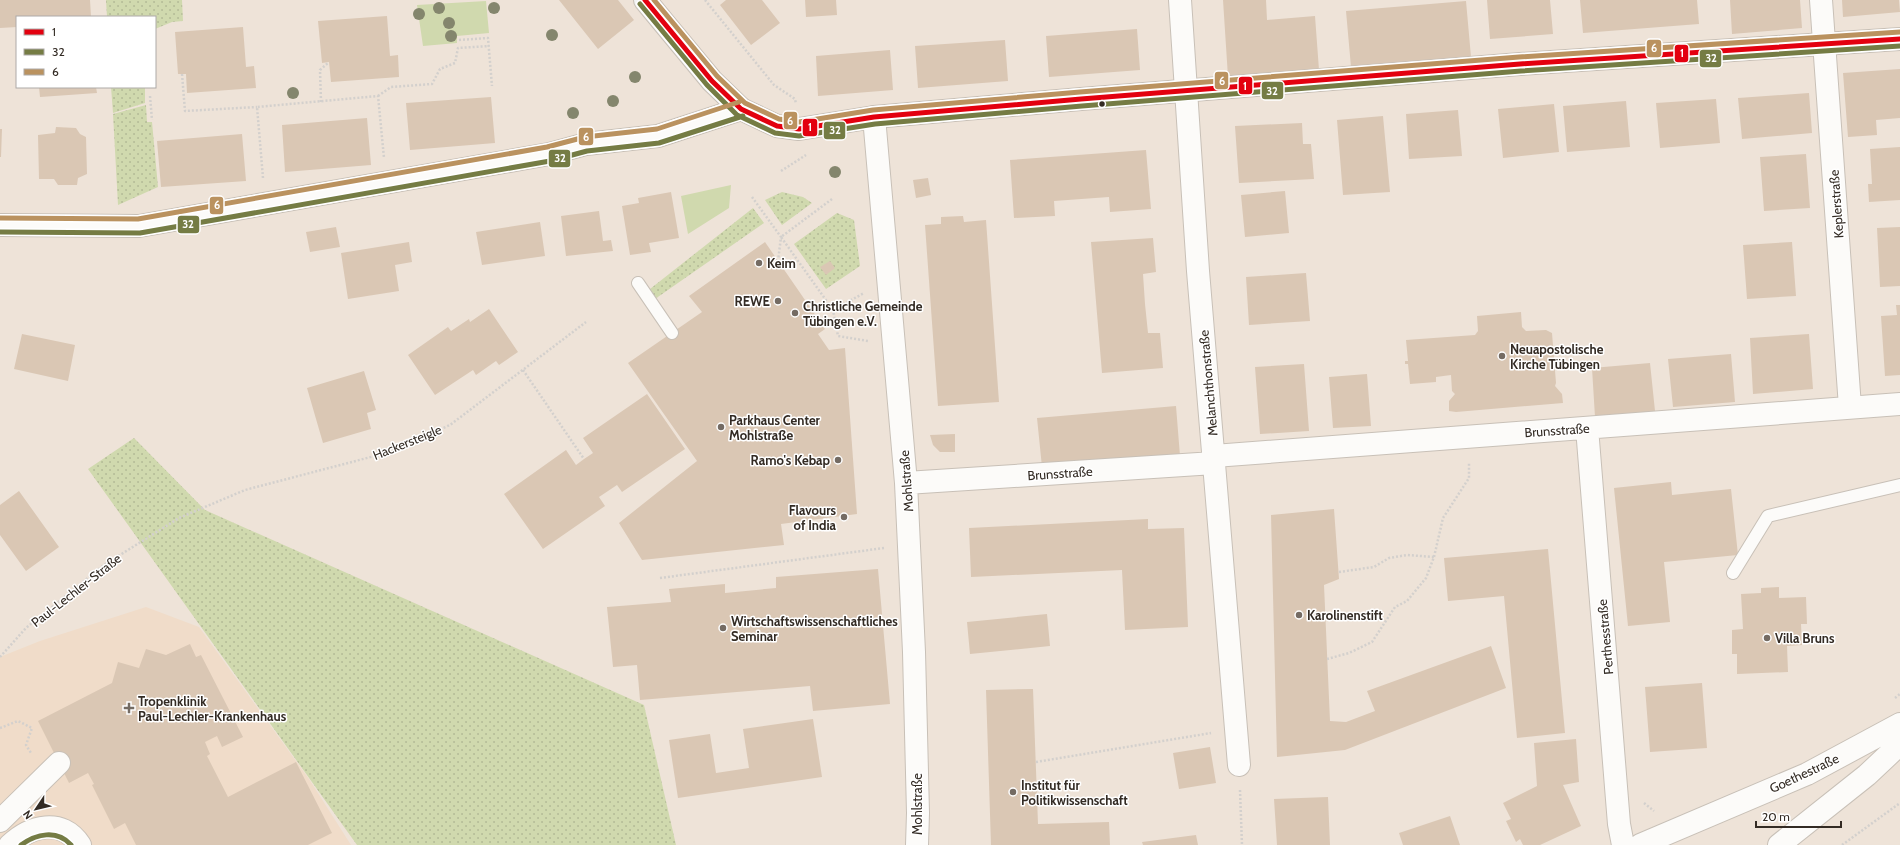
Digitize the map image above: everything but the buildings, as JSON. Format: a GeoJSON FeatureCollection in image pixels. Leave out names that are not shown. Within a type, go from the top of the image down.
{"type":"FeatureCollection","features":[{"type":"Feature","properties":{"kind":"main road"},"geometry":{"type":"LineString","coordinates":[[644,0],[712,81],[741,110],[778,126],[799,129],[874,117],[1185,91],[1520,64],[1900,39]]}},
{"type":"Feature","properties":{"kind":"street","name":"Melanchthonstraße"},"geometry":{"type":"LineString","coordinates":[[1180,0],[1185,91],[1238,765]]}},
{"type":"Feature","properties":{"kind":"street","name":"Keplerstraße"},"geometry":{"type":"LineString","coordinates":[[1821,0],[1850,407]]}},
{"type":"Feature","properties":{"kind":"street"},"geometry":{"type":"LineString","coordinates":[[0,225],[139,226],[549,154],[586,144],[658,136],[741,110]]}},
{"type":"Feature","properties":{"kind":"street","name":"Mohlstraße"},"geometry":{"type":"LineString","coordinates":[[874,117],[910,544],[917,741],[917,845]]}},
{"type":"Feature","properties":{"kind":"street","name":"Brunsstraße"},"geometry":{"type":"LineString","coordinates":[[906,483],[1900,404]]}},
{"type":"Feature","properties":{"kind":"street","name":"Perthesstraße"},"geometry":{"type":"LineString","coordinates":[[1587,428],[1619,824],[1623,845]]}},
{"type":"Feature","properties":{"kind":"street","name":"Goethestraße"},"geometry":{"type":"LineString","coordinates":[[1640,845],[1807,774],[1900,724]]}},
{"type":"Feature","properties":{"kind":"street"},"geometry":{"type":"LineString","coordinates":[[1779,845],[1867,775],[1900,744]]}},
{"type":"Feature","properties":{"kind":"street"},"geometry":{"type":"LineString","coordinates":[[0,821],[59,764]]}},
{"type":"Feature","properties":{"kind":"street"},"geometry":{"type":"LineString","coordinates":[[10,845],[20,836],[38,828],[52,827],[66,832],[80,845]]}},
{"type":"Feature","properties":{"kind":"lane"},"geometry":{"type":"LineString","coordinates":[[638,283],[672,333]]}},
{"type":"Feature","properties":{"kind":"lane"},"geometry":{"type":"LineString","coordinates":[[1732,573],[1768,516],[1900,485]]}},
{"type":"Feature","properties":{"kind":"path"},"geometry":{"type":"LineString","coordinates":[[705,0],[774,85],[795,99],[799,129]]}},
{"type":"Feature","properties":{"kind":"path"},"geometry":{"type":"LineString","coordinates":[[459,40],[488,38],[492,86]]}},
{"type":"Feature","properties":{"kind":"path"},"geometry":{"type":"LineString","coordinates":[[182,74],[185,111],[320,102],[378,96],[391,87],[432,84],[440,69],[455,63],[458,48],[489,46]]}},
{"type":"Feature","properties":{"kind":"path"},"geometry":{"type":"LineString","coordinates":[[320,102],[320,70],[329,62]]}},
{"type":"Feature","properties":{"kind":"path"},"geometry":{"type":"LineString","coordinates":[[150,96],[152,120]]}},
{"type":"Feature","properties":{"kind":"path"},"geometry":{"type":"LineString","coordinates":[[378,96],[384,156]]}},
{"type":"Feature","properties":{"kind":"path"},"geometry":{"type":"LineString","coordinates":[[257,107],[263,180]]}},
{"type":"Feature","properties":{"kind":"path"},"geometry":{"type":"LineString","coordinates":[[752,197],[833,310],[838,336],[894,346]]}},
{"type":"Feature","properties":{"kind":"path"},"geometry":{"type":"LineString","coordinates":[[778,261],[781,237],[832,200]]}},
{"type":"Feature","properties":{"kind":"path"},"geometry":{"type":"LineString","coordinates":[[833,310],[888,280]]}},
{"type":"Feature","properties":{"kind":"path","name":"Hackersteigle"},"geometry":{"type":"LineString","coordinates":[[179,518],[246,490],[386,453],[450,425],[586,322]]}},
{"type":"Feature","properties":{"kind":"path"},"geometry":{"type":"LineString","coordinates":[[522,370],[584,459]]}},
{"type":"Feature","properties":{"kind":"path"},"geometry":{"type":"LineString","coordinates":[[1327,659],[1349,654],[1372,642],[1395,607],[1407,601],[1426,578],[1434,557],[1443,518],[1469,478],[1468,458]]}},
{"type":"Feature","properties":{"kind":"path","name":"Paul-Lechler-Straße"},"geometry":{"type":"LineString","coordinates":[[0,657],[26,628],[104,565],[179,518]]}},
{"type":"Feature","properties":{"kind":"path"},"geometry":{"type":"LineString","coordinates":[[660,578],[910,544]]}},
{"type":"Feature","properties":{"kind":"path"},"geometry":{"type":"LineString","coordinates":[[1339,572],[1374,567],[1389,558],[1407,555],[1434,557]]}},
{"type":"Feature","properties":{"kind":"path"},"geometry":{"type":"LineString","coordinates":[[1894,699],[1900,694]]}},
{"type":"Feature","properties":{"kind":"path"},"geometry":{"type":"LineString","coordinates":[[0,728],[18,721],[32,728]]}},
{"type":"Feature","properties":{"kind":"path"},"geometry":{"type":"LineString","coordinates":[[1036,762],[1236,728]]}},
{"type":"Feature","properties":{"kind":"path"},"geometry":{"type":"LineString","coordinates":[[1638,799],[1653,811],[1659,808]]}},
{"type":"Feature","properties":{"kind":"path"},"geometry":{"type":"LineString","coordinates":[[1842,845],[1900,802]]}},
{"type":"Feature","properties":{"kind":"path"},"geometry":{"type":"LineString","coordinates":[[1241,810],[1242,845]]}},
{"type":"Feature","properties":{"kind":"shaded area","name":"Tropenklinik Paul-Lechler-Krankenhaus"},"geometry":{"type":"Polygon","coordinates":[[[146,607],[199,627],[309,779],[351,845],[0,845],[0,657],[40,641],[146,607]]]}},
{"type":"Feature","properties":{"kind":"green space"},"geometry":{"type":"Polygon","coordinates":[[[106,0],[182,0],[183,21],[172,22],[156,29],[156,16],[107,16],[106,0]]]}},
{"type":"Feature","properties":{"kind":"green space"},"geometry":{"type":"Polygon","coordinates":[[[486,1],[489,33],[457,36],[457,43],[423,46],[417,5],[486,1]]]}},
{"type":"Feature","properties":{"kind":"green space"},"geometry":{"type":"Polygon","coordinates":[[[111,88],[145,88],[145,103],[113,113],[111,88]]]}},
{"type":"Feature","properties":{"kind":"green space"},"geometry":{"type":"Polygon","coordinates":[[[146,105],[147,122],[152,122],[158,187],[118,205],[113,114],[146,105]]]}},
{"type":"Feature","properties":{"kind":"green space"},"geometry":{"type":"Polygon","coordinates":[[[731,185],[729,208],[688,234],[681,196],[731,185]]]}},
{"type":"Feature","properties":{"kind":"green space"},"geometry":{"type":"Polygon","coordinates":[[[782,192],[803,197],[812,203],[782,225],[765,200],[782,192]]]}},
{"type":"Feature","properties":{"kind":"green space"},"geometry":{"type":"Polygon","coordinates":[[[753,208],[764,223],[655,299],[650,289],[753,208]]]}},
{"type":"Feature","properties":{"kind":"green space"},"geometry":{"type":"Polygon","coordinates":[[[837,213],[854,220],[860,266],[826,289],[794,244],[837,213]]]}},
{"type":"Feature","properties":{"kind":"green space"},"geometry":{"type":"Polygon","coordinates":[[[134,438],[205,510],[644,705],[676,845],[357,845],[88,469],[134,438]]]}},
{"type":"Feature","properties":{"kind":"transit line","name":"1"},"geometry":{"type":"LineString","coordinates":[[645,0],[712,81],[741,109],[777,126],[799,129],[874,117],[1081,99],[1520,64],[1900,39]]}},
{"type":"Feature","properties":{"kind":"transit line","name":"6"},"geometry":{"type":"LineString","coordinates":[[654,0],[717,76],[745,103],[779,119],[799,122],[873,110],[1080,92],[1519,57],[1900,32]]}},
{"type":"Feature","properties":{"kind":"transit line","name":"32"},"geometry":{"type":"LineString","coordinates":[[640,4],[707,85],[737,115],[775,133],[799,136],[875,124],[1082,106],[1521,71],[1900,46]]}},
{"type":"Feature","properties":{"kind":"transit line","name":"6"},"geometry":{"type":"LineString","coordinates":[[0,218],[138,219],[547,147],[585,137],[657,129],[739,102]]}},
{"type":"Feature","properties":{"kind":"transit line","name":"32"},"geometry":{"type":"LineString","coordinates":[[0,232],[140,233],[550,161],[587,151],[659,143],[743,116]]}},
{"type":"Feature","properties":{"kind":"transit line","name":"32"},"geometry":{"type":"LineString","coordinates":[[21,845],[33,838],[46,835],[59,837],[71,845]]}},
{"type":"Feature","properties":{"kind":"place","name":"Keim"},"geometry":{"type":"Point","coordinates":[759,263]}},
{"type":"Feature","properties":{"kind":"place","name":"REWE"},"geometry":{"type":"Point","coordinates":[778,301]}},
{"type":"Feature","properties":{"kind":"place","name":"Christliche Gemeinde Tübingen e.V."},"geometry":{"type":"Point","coordinates":[795,313]}},
{"type":"Feature","properties":{"kind":"place","name":"Neuapostolische Kirche Tübingen"},"geometry":{"type":"Point","coordinates":[1502,356]}},
{"type":"Feature","properties":{"kind":"place","name":"Parkhaus Center Mohlstraße"},"geometry":{"type":"Point","coordinates":[721,427]}},
{"type":"Feature","properties":{"kind":"place","name":"Ramo's Kebap"},"geometry":{"type":"Point","coordinates":[838,460]}},
{"type":"Feature","properties":{"kind":"place","name":"Flavours of India"},"geometry":{"type":"Point","coordinates":[844,517]}},
{"type":"Feature","properties":{"kind":"place","name":"Karolinenstift"},"geometry":{"type":"Point","coordinates":[1299,615]}},
{"type":"Feature","properties":{"kind":"place","name":"Wirtschaftswissenschaftliches Seminar"},"geometry":{"type":"Point","coordinates":[723,628]}},
{"type":"Feature","properties":{"kind":"place","name":"Villa Bruns"},"geometry":{"type":"Point","coordinates":[1767,638]}},
{"type":"Feature","properties":{"kind":"place","name":"Tropenklinik Paul-Lechler-Krankenhaus"},"geometry":{"type":"Point","coordinates":[129,708]}},
{"type":"Feature","properties":{"kind":"place","name":"Institut für Politikwissenschaft"},"geometry":{"type":"Point","coordinates":[1013,792]}}]}
